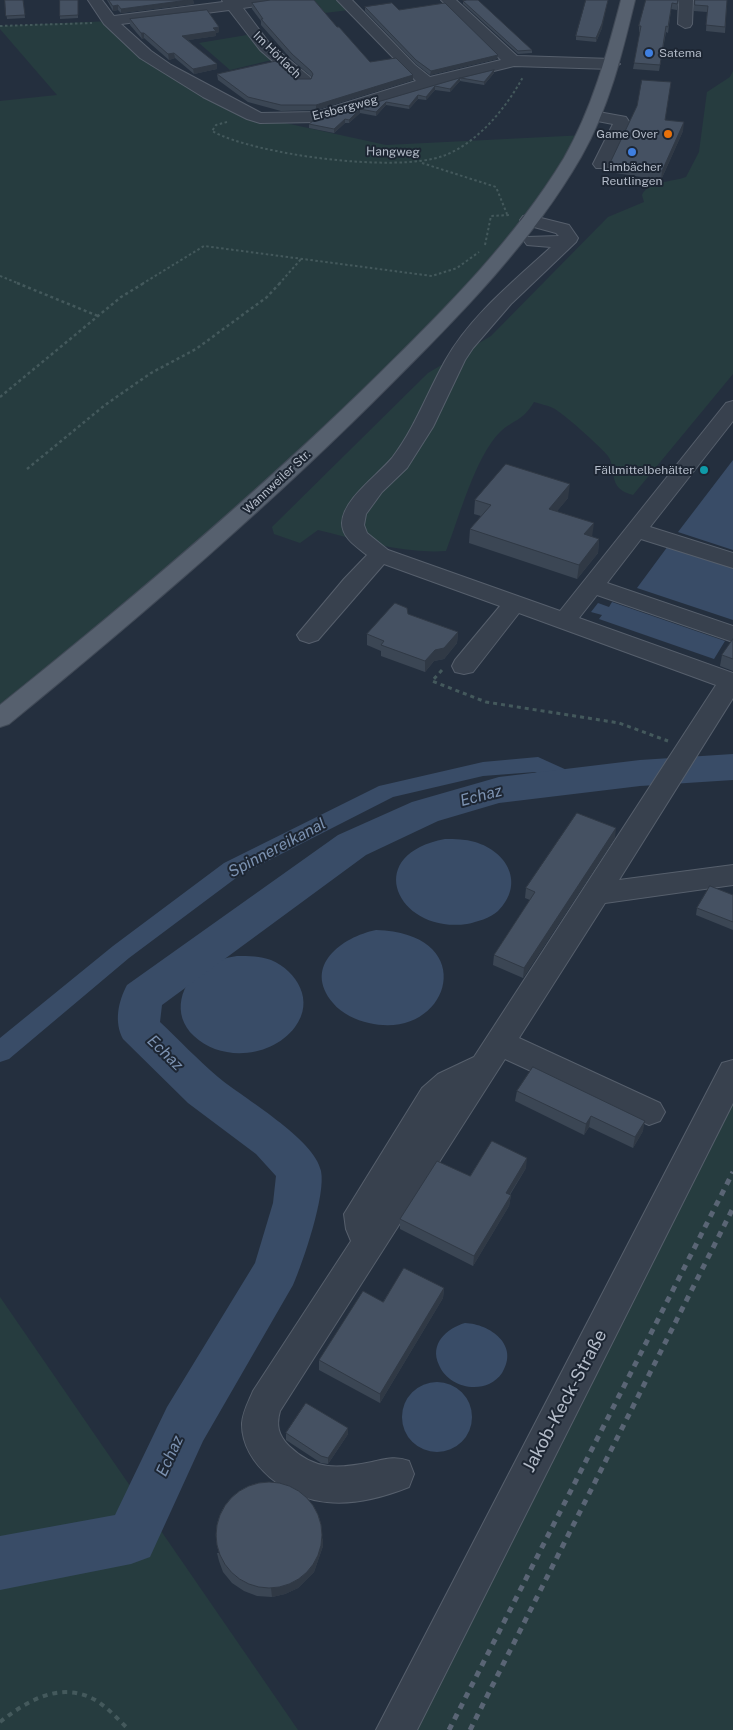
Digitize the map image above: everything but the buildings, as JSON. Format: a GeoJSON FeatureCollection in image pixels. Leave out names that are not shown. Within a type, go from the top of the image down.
{"type":"FeatureCollection","features":[{"type":"Feature","properties":{"kind":"main road","name":"Wannweiler Str."},"geometry":{"type":"LineString","coordinates":[[0,718],[167,580],[321,441],[422,341],[486,272],[531,230],[593,116],[612,64],[628,0]]}},
{"type":"Feature","properties":{"kind":"street","name":"Ersbergweg"},"geometry":{"type":"LineString","coordinates":[[95,0],[118,32],[130,44],[160,66],[245,112],[260,118],[318,117],[427,83],[514,61],[532,60],[612,64]]}},
{"type":"Feature","properties":{"kind":"street"},"geometry":{"type":"LineString","coordinates":[[111,21],[231,2],[270,0]]}},
{"type":"Feature","properties":{"kind":"street"},"geometry":{"type":"LineString","coordinates":[[344,0],[403,62],[427,83]]}},
{"type":"Feature","properties":{"kind":"street"},"geometry":{"type":"LineString","coordinates":[[448,0],[506,56],[514,61]]}},
{"type":"Feature","properties":{"kind":"street"},"geometry":{"type":"LineString","coordinates":[[685,24],[686,0]]}},
{"type":"Feature","properties":{"kind":"street","name":"Im Hörlach"},"geometry":{"type":"LineString","coordinates":[[231,2],[266,47],[304,80]]}},
{"type":"Feature","properties":{"kind":"street"},"geometry":{"type":"LineString","coordinates":[[593,116],[620,120],[622,122],[602,164]]}},
{"type":"Feature","properties":{"kind":"street"},"geometry":{"type":"LineString","coordinates":[[396,1474],[341,1484],[324,1484],[307,1479],[273,1456],[263,1439],[260,1425],[262,1410],[278,1382],[493,1054],[732,682],[380,556],[357,536],[353,525],[355,514],[374,487],[399,463],[423,427],[455,360],[466,344],[504,300],[567,242],[531,230]]}},
{"type":"Feature","properties":{"kind":"street"},"geometry":{"type":"LineString","coordinates":[[564,622],[637,530],[726,429],[733,406]]}},
{"type":"Feature","properties":{"kind":"street"},"geometry":{"type":"LineString","coordinates":[[637,530],[733,561]]}},
{"type":"Feature","properties":{"kind":"street"},"geometry":{"type":"LineString","coordinates":[[309,635],[352,584],[380,556]]}},
{"type":"Feature","properties":{"kind":"street"},"geometry":{"type":"LineString","coordinates":[[594,586],[733,634]]}},
{"type":"Feature","properties":{"kind":"street"},"geometry":{"type":"LineString","coordinates":[[464,666],[514,604]]}},
{"type":"Feature","properties":{"kind":"street"},"geometry":{"type":"LineString","coordinates":[[596,894],[733,875]]}},
{"type":"Feature","properties":{"kind":"street"},"geometry":{"type":"LineString","coordinates":[[493,1054],[649,1112]]}},
{"type":"Feature","properties":{"kind":"street","name":"Jakob-Keck-Straße"},"geometry":{"type":"LineString","coordinates":[[396,1730],[511,1504],[648,1244],[733,1072]]}},
{"type":"Feature","properties":{"kind":"path"},"geometry":{"type":"LineString","coordinates":[[0,26],[111,21]]}},
{"type":"Feature","properties":{"kind":"path","name":"Hangweg"},"geometry":{"type":"LineString","coordinates":[[212,131],[223,138],[289,154],[381,162],[422,162],[444,156],[455,150],[502,112],[532,60]]}},
{"type":"Feature","properties":{"kind":"path"},"geometry":{"type":"LineString","coordinates":[[422,162],[496,187],[507,214],[531,230]]}},
{"type":"Feature","properties":{"kind":"path"},"geometry":{"type":"LineString","coordinates":[[0,397],[120,297],[204,246],[432,276],[444,275],[468,262],[485,245],[491,216],[507,214]]}},
{"type":"Feature","properties":{"kind":"path"},"geometry":{"type":"LineString","coordinates":[[27,469],[105,404],[151,373],[196,348],[267,297],[302,258]]}},
{"type":"Feature","properties":{"kind":"path"},"geometry":{"type":"LineString","coordinates":[[0,276],[98,316]]}},
{"type":"Feature","properties":{"kind":"path"},"geometry":{"type":"LineString","coordinates":[[464,666],[445,667],[432,681],[486,702],[618,723],[688,748]]}},
{"type":"Feature","properties":{"kind":"path"},"geometry":{"type":"LineString","coordinates":[[0,1722],[17,1707],[47,1693],[74,1691],[96,1700],[130,1730]]}},
{"type":"Feature","properties":{"kind":"green space"},"geometry":{"type":"Polygon","coordinates":[[[303,0],[339,0],[349,10],[300,16],[303,0]]]}},
{"type":"Feature","properties":{"kind":"green space"},"geometry":{"type":"Polygon","coordinates":[[[111,21],[118,32],[253,116],[386,145],[586,135],[534,216],[345,416],[147,589],[0,709],[0,101],[57,95],[0,29],[0,26],[111,21]]]}},
{"type":"Feature","properties":{"kind":"green space"},"geometry":{"type":"Polygon","coordinates":[[[247,35],[272,60],[230,70],[199,43],[247,35]]]}},
{"type":"Feature","properties":{"kind":"green space"},"geometry":{"type":"Polygon","coordinates":[[[733,71],[733,374],[633,495],[619,488],[616,484],[608,456],[590,438],[558,411],[534,402],[522,417],[500,432],[483,456],[468,488],[446,551],[397,548],[318,530],[300,543],[274,534],[272,527],[428,373],[491,336],[608,217],[644,202],[642,195],[645,190],[655,184],[686,177],[699,152],[707,92],[730,77],[733,71]]]}},
{"type":"Feature","properties":{"kind":"green space"},"geometry":{"type":"Polygon","coordinates":[[[733,1072],[733,1730],[396,1730],[733,1072]]]}},
{"type":"Feature","properties":{"kind":"green space"},"geometry":{"type":"Polygon","coordinates":[[[0,1297],[298,1730],[0,1730],[0,1297]]]}},
{"type":"Feature","properties":{"kind":"water"},"geometry":{"type":"Polygon","coordinates":[[[733,460],[733,550],[678,532],[733,460]]]}},
{"type":"Feature","properties":{"kind":"water"},"geometry":{"type":"Polygon","coordinates":[[[668,546],[733,567],[733,620],[637,588],[668,546]]]}},
{"type":"Feature","properties":{"kind":"water"},"geometry":{"type":"Polygon","coordinates":[[[612,602],[725,641],[714,659],[599,619],[602,615],[591,612],[598,603],[609,607],[612,602]]]}},
{"type":"Feature","properties":{"kind":"water"},"geometry":{"type":"Polygon","coordinates":[[[445,839],[475,842],[487,847],[504,861],[509,870],[510,890],[506,901],[498,911],[483,919],[467,924],[443,924],[422,917],[407,906],[398,891],[396,876],[403,860],[419,848],[445,839]]]}},
{"type":"Feature","properties":{"kind":"water"},"geometry":{"type":"Polygon","coordinates":[[[376,930],[410,936],[431,948],[442,966],[443,985],[435,1003],[419,1017],[397,1025],[369,1023],[350,1016],[333,1003],[325,990],[322,977],[324,965],[339,946],[351,939],[376,930]]]}},
{"type":"Feature","properties":{"kind":"water"},"geometry":{"type":"Polygon","coordinates":[[[237,956],[263,958],[280,965],[289,971],[295,979],[303,997],[301,1017],[295,1027],[285,1037],[273,1045],[246,1053],[218,1050],[205,1044],[187,1028],[182,1018],[181,1009],[184,990],[196,973],[213,962],[237,956]]]}},
{"type":"Feature","properties":{"kind":"water"},"geometry":{"type":"Polygon","coordinates":[[[465,1323],[484,1327],[500,1338],[505,1345],[507,1363],[502,1373],[487,1385],[468,1387],[459,1384],[451,1380],[439,1365],[436,1350],[438,1344],[446,1333],[465,1323]]]}},
{"type":"Feature","properties":{"kind":"water"},"geometry":{"type":"Polygon","coordinates":[[[437,1382],[456,1388],[466,1398],[472,1417],[466,1436],[456,1446],[437,1452],[418,1446],[408,1436],[402,1417],[408,1398],[418,1388],[437,1382]]]}},
{"type":"Feature","properties":{"kind":"waterway","name":"Spinnereikanal"},"geometry":{"type":"LineString","coordinates":[[0,1052],[121,952],[232,869],[387,791],[483,769],[538,764],[572,781]]}},
{"type":"Feature","properties":{"kind":"waterway","name":"Echaz"},"geometry":{"type":"LineString","coordinates":[[0,1563],[131,1538],[185,1424],[276,1270],[296,1203],[299,1171],[272,1141],[203,1090],[138,1027],[142,997],[352,845],[425,811],[499,790],[640,773],[733,767]]}},
{"type":"Feature","properties":{"kind":"railway"},"geometry":{"type":"LineString","coordinates":[[449,1730],[733,1172]]}},
{"type":"Feature","properties":{"kind":"railway"},"geometry":{"type":"LineString","coordinates":[[470,1730],[733,1208]]}},
{"type":"Feature","properties":{"kind":"place","name":"Satema"},"geometry":{"type":"Point","coordinates":[649,53]}},
{"type":"Feature","properties":{"kind":"place","name":"Game Over"},"geometry":{"type":"Point","coordinates":[668,134]}},
{"type":"Feature","properties":{"kind":"place","name":"Limbächer Reutlingen"},"geometry":{"type":"Point","coordinates":[632,152]}},
{"type":"Feature","properties":{"kind":"place","name":"Fällmittelbehälter"},"geometry":{"type":"Point","coordinates":[704,470]}}]}
